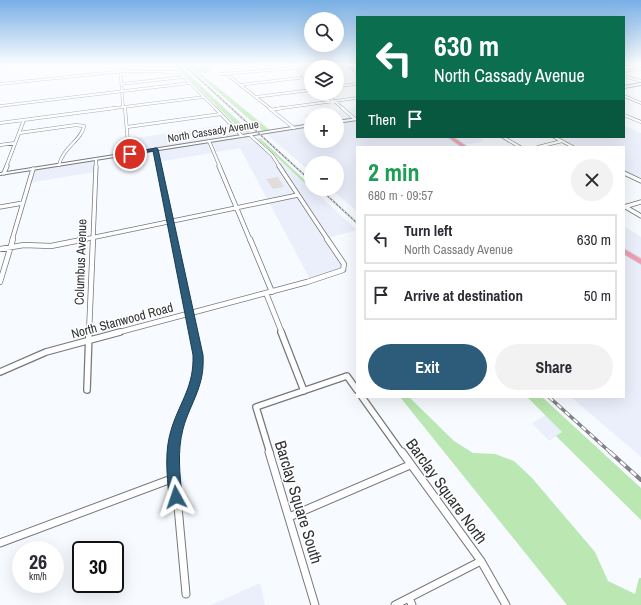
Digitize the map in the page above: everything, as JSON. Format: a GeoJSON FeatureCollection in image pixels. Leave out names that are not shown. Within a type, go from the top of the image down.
{"type":"FeatureCollection","features":[{"type":"Feature","properties":{"kind":"main road"},"geometry":{"type":"LineString","coordinates":[[452,138],[464,146]]}},
{"type":"Feature","properties":{"kind":"main road"},"geometry":{"type":"LineString","coordinates":[[625,252],[641,262]]}},
{"type":"Feature","properties":{"kind":"street"},"geometry":{"type":"LineString","coordinates":[[0,106],[120,92]]}},
{"type":"Feature","properties":{"kind":"street"},"geometry":{"type":"LineString","coordinates":[[122,92],[130,154]]}},
{"type":"Feature","properties":{"kind":"street"},"geometry":{"type":"LineString","coordinates":[[199,92],[242,136]]}},
{"type":"Feature","properties":{"kind":"street"},"geometry":{"type":"LineString","coordinates":[[249,92],[294,128]]}},
{"type":"Feature","properties":{"kind":"street"},"geometry":{"type":"LineString","coordinates":[[255,97],[293,92]]}},
{"type":"Feature","properties":{"kind":"street"},"geometry":{"type":"LineString","coordinates":[[625,96],[641,103]]}},
{"type":"Feature","properties":{"kind":"street"},"geometry":{"type":"LineString","coordinates":[[0,123],[204,97]]}},
{"type":"Feature","properties":{"kind":"street"},"geometry":{"type":"LineString","coordinates":[[272,110],[356,98]]}},
{"type":"Feature","properties":{"kind":"street"},"geometry":{"type":"LineString","coordinates":[[334,101],[356,119]]}},
{"type":"Feature","properties":{"kind":"street"},"geometry":{"type":"LineString","coordinates":[[127,127],[221,114]]}},
{"type":"Feature","properties":{"kind":"street"},"geometry":{"type":"LineString","coordinates":[[625,115],[641,122]]}},
{"type":"Feature","properties":{"kind":"street"},"geometry":{"type":"LineString","coordinates":[[344,121],[356,119]]}},
{"type":"Feature","properties":{"kind":"street"},"geometry":{"type":"LineString","coordinates":[[2,174],[24,120]]}},
{"type":"Feature","properties":{"kind":"street"},"geometry":{"type":"LineString","coordinates":[[19,133],[76,125],[84,126],[82,134],[65,149],[60,156],[59,165]]}},
{"type":"Feature","properties":{"kind":"street","name":"North Cassady Avenue"},"geometry":{"type":"LineString","coordinates":[[2,174],[304,126]]}},
{"type":"Feature","properties":{"kind":"street"},"geometry":{"type":"LineString","coordinates":[[0,249],[24,245],[48,246],[298,195],[272,155],[250,135]]}},
{"type":"Feature","properties":{"kind":"street"},"geometry":{"type":"LineString","coordinates":[[505,138],[518,146]]}},
{"type":"Feature","properties":{"kind":"street"},"geometry":{"type":"LineString","coordinates":[[556,138],[571,146]]}},
{"type":"Feature","properties":{"kind":"street"},"geometry":{"type":"LineString","coordinates":[[209,141],[237,208],[269,292],[304,391],[347,376],[356,389]]}},
{"type":"Feature","properties":{"kind":"street"},"geometry":{"type":"LineString","coordinates":[[542,146],[562,141]]}},
{"type":"Feature","properties":{"kind":"street"},"geometry":{"type":"LineString","coordinates":[[0,145],[15,143]]}},
{"type":"Feature","properties":{"kind":"street"},"geometry":{"type":"LineString","coordinates":[[156,149],[198,355],[199,370],[192,396],[177,428],[173,463],[186,594]]}},
{"type":"Feature","properties":{"kind":"street","name":"Columbus Avenue"},"geometry":{"type":"LineString","coordinates":[[87,390],[96,159]]}},
{"type":"Feature","properties":{"kind":"street"},"geometry":{"type":"LineString","coordinates":[[0,282],[33,169]]}},
{"type":"Feature","properties":{"kind":"street"},"geometry":{"type":"LineString","coordinates":[[625,174],[641,181]]}},
{"type":"Feature","properties":{"kind":"street"},"geometry":{"type":"LineString","coordinates":[[634,178],[641,176]]}},
{"type":"Feature","properties":{"kind":"street","name":"North Stanwood Road"},"geometry":{"type":"LineString","coordinates":[[0,372],[46,352],[336,274],[345,269],[344,264],[298,195]]}},
{"type":"Feature","properties":{"kind":"street"},"geometry":{"type":"LineString","coordinates":[[625,207],[641,202]]}},
{"type":"Feature","properties":{"kind":"street"},"geometry":{"type":"LineString","coordinates":[[0,207],[23,203]]}},
{"type":"Feature","properties":{"kind":"street"},"geometry":{"type":"LineString","coordinates":[[625,208],[641,216]]}},
{"type":"Feature","properties":{"kind":"street","name":"Barclay Square South"},"geometry":{"type":"LineString","coordinates":[[304,391],[256,407],[315,605]]}},
{"type":"Feature","properties":{"kind":"street","name":"Barclay Square North"},"geometry":{"type":"LineString","coordinates":[[363,398],[481,561],[506,605]]}},
{"type":"Feature","properties":{"kind":"street"},"geometry":{"type":"LineString","coordinates":[[289,517],[410,465]]}},
{"type":"Feature","properties":{"kind":"street"},"geometry":{"type":"LineString","coordinates":[[0,543],[174,478]]}},
{"type":"Feature","properties":{"kind":"street"},"geometry":{"type":"LineString","coordinates":[[395,605],[411,601],[481,561]]}},
{"type":"Feature","properties":{"kind":"shaded area"},"geometry":{"type":"Polygon","coordinates":[[[356,107],[356,138],[480,138],[484,141],[464,145],[465,146],[356,146],[356,210],[339,196],[344,196],[344,156],[304,156],[304,166],[264,132],[304,126],[304,148],[344,148],[344,109],[356,107]]]}},
{"type":"Feature","properties":{"kind":"shaded area"},"geometry":{"type":"Polygon","coordinates":[[[235,123],[243,132],[249,132],[255,137],[304,182],[304,196],[320,196],[356,229],[327,238],[348,271],[311,281],[240,148],[158,162],[156,150],[130,153],[129,139],[235,123]]]}},
{"type":"Feature","properties":{"kind":"shaded area"},"geometry":{"type":"Polygon","coordinates":[[[625,126],[641,133],[641,177],[635,178],[625,173],[625,146],[572,146],[556,138],[625,138],[625,126]]]}},
{"type":"Feature","properties":{"kind":"shaded area"},"geometry":{"type":"Polygon","coordinates":[[[96,159],[95,172],[28,183],[33,169],[96,159]]]}},
{"type":"Feature","properties":{"kind":"shaded area"},"geometry":{"type":"Polygon","coordinates":[[[625,227],[641,237],[641,457],[572,398],[625,398],[625,227]]]}},
{"type":"Feature","properties":{"kind":"shaded area"},"geometry":{"type":"Polygon","coordinates":[[[546,415],[562,432],[549,441],[532,423],[546,415]]]}},
{"type":"Feature","properties":{"kind":"shaded area"},"geometry":{"type":"Polygon","coordinates":[[[260,583],[265,605],[211,605],[260,583]]]}},
{"type":"Feature","properties":{"kind":"green space"},"geometry":{"type":"Polygon","coordinates":[[[203,92],[208,92],[250,132],[243,132],[203,92]]]}},
{"type":"Feature","properties":{"kind":"green space"},"geometry":{"type":"Polygon","coordinates":[[[218,92],[224,92],[271,131],[264,132],[218,92]]]}},
{"type":"Feature","properties":{"kind":"green space"},"geometry":{"type":"Polygon","coordinates":[[[260,138],[304,179],[304,182],[258,139],[260,138]]]}},
{"type":"Feature","properties":{"kind":"green space"},"geometry":{"type":"Polygon","coordinates":[[[401,398],[410,398],[454,441],[473,453],[495,454],[514,461],[532,478],[595,552],[608,581],[635,594],[639,578],[641,578],[641,605],[567,605],[401,398]]]}},
{"type":"Feature","properties":{"kind":"green space"},"geometry":{"type":"Polygon","coordinates":[[[528,398],[543,398],[641,488],[641,520],[556,436],[562,432],[528,398]]]}},
{"type":"Feature","properties":{"kind":"building"},"geometry":{"type":"Polygon","coordinates":[[[278,177],[284,187],[273,189],[266,179],[278,177]]]}},
{"type":"Feature","properties":{"kind":"railway"},"geometry":{"type":"LineString","coordinates":[[214,92],[304,175]]}},
{"type":"Feature","properties":{"kind":"railway"},"geometry":{"type":"LineString","coordinates":[[328,196],[356,222]]}},
{"type":"Feature","properties":{"kind":"railway"},"geometry":{"type":"LineString","coordinates":[[550,398],[611,453]]}},
{"type":"Feature","properties":{"kind":"railway"},"geometry":{"type":"LineString","coordinates":[[610,452],[641,480]]}},
{"type":"Feature","properties":{"kind":"route"},"geometry":{"type":"LineString","coordinates":[[130,154],[156,149],[198,355],[199,370],[196,382],[192,396],[177,428],[173,445],[176,497]]}}]}
